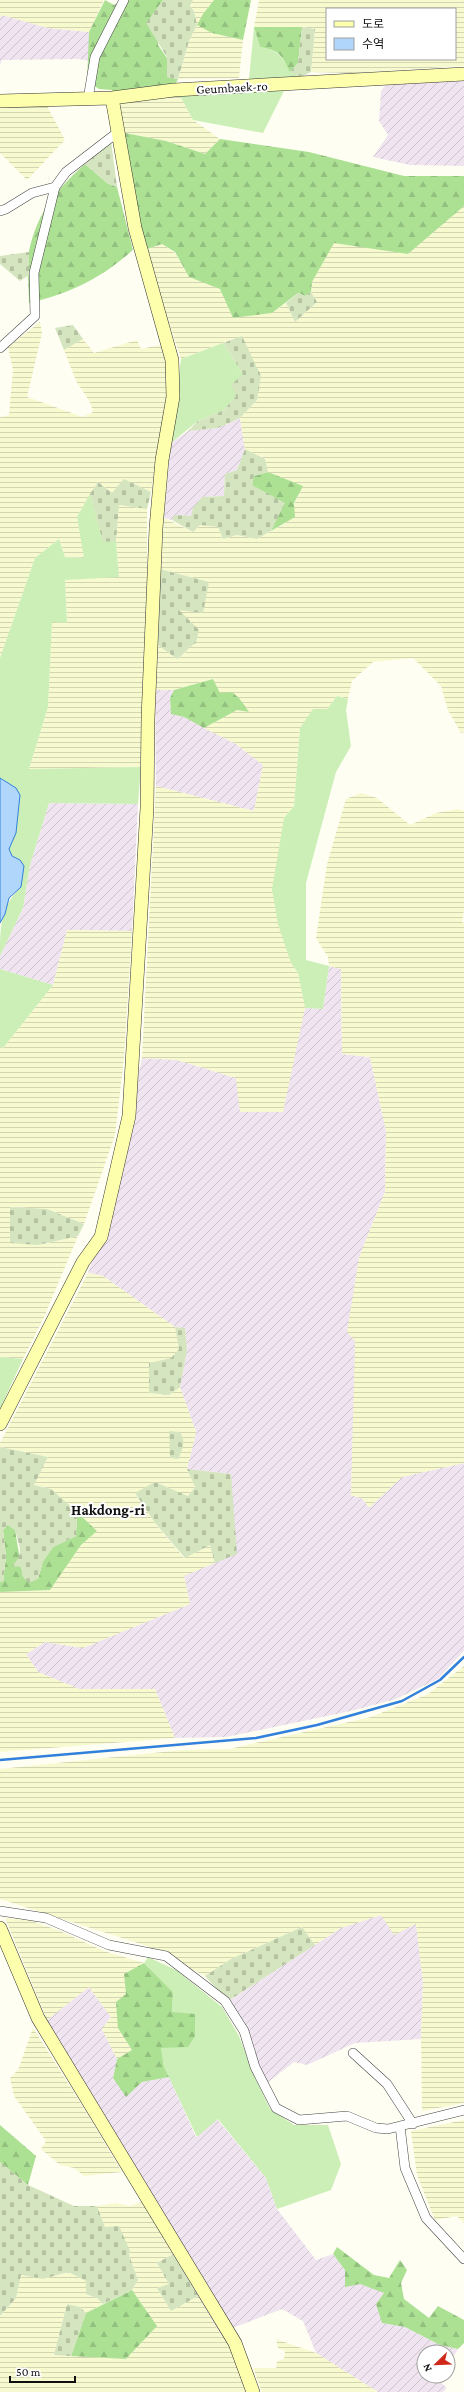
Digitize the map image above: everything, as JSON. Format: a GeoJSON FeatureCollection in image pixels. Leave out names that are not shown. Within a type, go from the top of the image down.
{"type":"FeatureCollection","features":[{"type":"Feature","properties":{"kind":"street"},"geometry":{"type":"LineString","coordinates":[[88,99],[96,57],[124,0]]}},
{"type":"Feature","properties":{"kind":"street","name":"Geumbaek-ro"},"geometry":{"type":"LineString","coordinates":[[0,101],[112,98],[174,90],[464,74]]}},
{"type":"Feature","properties":{"kind":"street"},"geometry":{"type":"LineString","coordinates":[[0,1424],[83,1262],[101,1237],[129,1116],[147,808],[148,718],[156,528],[162,460],[173,397],[172,360],[135,228],[112,98]]}},
{"type":"Feature","properties":{"kind":"street"},"geometry":{"type":"LineString","coordinates":[[0,348],[35,316],[34,273],[55,187],[66,172],[118,132]]}},
{"type":"Feature","properties":{"kind":"street"},"geometry":{"type":"LineString","coordinates":[[0,211],[32,193],[55,187]]}},
{"type":"Feature","properties":{"kind":"street"},"geometry":{"type":"LineString","coordinates":[[0,1911],[46,1918],[109,1945],[166,1956],[225,2001],[244,2031],[255,2067],[276,2108],[299,2120],[347,2116],[376,2128],[388,2129],[413,2124],[421,2119],[464,2110]]}},
{"type":"Feature","properties":{"kind":"street"},"geometry":{"type":"LineString","coordinates":[[0,1928],[38,2018],[235,2343],[253,2392]]}},
{"type":"Feature","properties":{"kind":"street"},"geometry":{"type":"LineString","coordinates":[[353,2053],[387,2084],[413,2124]]}},
{"type":"Feature","properties":{"kind":"street"},"geometry":{"type":"LineString","coordinates":[[400,2126],[405,2168],[426,2218],[464,2259]]}},
{"type":"Feature","properties":{"kind":"shaded area"},"geometry":{"type":"Polygon","coordinates":[[[2,15],[48,28],[89,32],[89,61],[79,59],[2,60],[0,65],[0,17],[2,15]]]}},
{"type":"Feature","properties":{"kind":"shaded area"},"geometry":{"type":"Polygon","coordinates":[[[464,81],[464,166],[410,165],[373,157],[388,135],[379,121],[381,91],[387,84],[464,81]]]}},
{"type":"Feature","properties":{"kind":"shaded area"},"geometry":{"type":"Polygon","coordinates":[[[240,418],[245,449],[237,470],[225,474],[224,496],[202,497],[191,516],[175,515],[172,520],[164,518],[171,443],[188,431],[218,428],[240,418]]]}},
{"type":"Feature","properties":{"kind":"shaded area"},"geometry":{"type":"Polygon","coordinates":[[[155,690],[174,690],[170,698],[171,714],[184,717],[236,744],[263,765],[254,811],[156,786],[155,690]]]}},
{"type":"Feature","properties":{"kind":"shaded area"},"geometry":{"type":"Polygon","coordinates":[[[49,803],[138,804],[132,931],[67,930],[53,985],[0,969],[0,956],[23,908],[30,865],[49,803]]]}},
{"type":"Feature","properties":{"kind":"shaded area"},"geometry":{"type":"Polygon","coordinates":[[[329,966],[341,969],[342,1054],[370,1057],[386,1131],[385,1192],[359,1258],[351,1495],[363,1499],[369,1508],[402,1477],[464,1463],[464,1651],[438,1679],[396,1699],[351,1711],[226,1737],[175,1738],[155,1689],[79,1689],[38,1672],[26,1654],[45,1642],[83,1648],[190,1604],[184,1576],[231,1474],[187,1469],[196,1432],[180,1387],[187,1351],[185,1328],[175,1327],[103,1276],[88,1273],[112,1205],[142,1058],[177,1060],[236,1078],[302,1017],[305,1008],[323,1009],[329,966]]]}},
{"type":"Feature","properties":{"kind":"shaded area"},"geometry":{"type":"Polygon","coordinates":[[[381,1915],[416,1923],[423,1982],[421,2039],[355,2043],[307,2065],[294,2062],[267,2083],[228,2001],[341,1928],[381,1915]]]}},
{"type":"Feature","properties":{"kind":"shaded area"},"geometry":{"type":"Polygon","coordinates":[[[89,1987],[111,2017],[102,2029],[117,2059],[113,2078],[126,2096],[142,2082],[169,2077],[196,2137],[217,2119],[266,2178],[277,2209],[316,2260],[333,2254],[345,2270],[360,2284],[385,2293],[382,2323],[405,2327],[438,2344],[416,2344],[416,2384],[442,2384],[447,2388],[443,2392],[378,2392],[316,2353],[303,2321],[282,2309],[220,2333],[142,2202],[87,2092],[47,2020],[89,1987]]]}},
{"type":"Feature","properties":{"kind":"green space"},"geometry":{"type":"Polygon","coordinates":[[[0,0],[104,0],[89,32],[48,28],[2,15],[0,17],[0,0]]]}},
{"type":"Feature","properties":{"kind":"green space"},"geometry":{"type":"Polygon","coordinates":[[[105,0],[114,5],[123,0],[163,0],[158,45],[167,58],[167,77],[178,79],[174,87],[114,95],[112,90],[99,89],[87,81],[89,32],[105,0]]]}},
{"type":"Feature","properties":{"kind":"green space"},"geometry":{"type":"Polygon","coordinates":[[[163,0],[193,0],[190,6],[194,11],[197,25],[189,41],[178,79],[167,77],[167,57],[146,23],[163,0]]]}},
{"type":"Feature","properties":{"kind":"green space"},"geometry":{"type":"Polygon","coordinates":[[[193,0],[214,0],[203,14],[212,33],[243,40],[239,78],[178,79],[189,41],[197,25],[194,11],[190,6],[193,0]]]}},
{"type":"Feature","properties":{"kind":"green space"},"geometry":{"type":"Polygon","coordinates":[[[214,0],[251,0],[243,40],[212,33],[197,25],[203,14],[214,0]]]}},
{"type":"Feature","properties":{"kind":"green space"},"geometry":{"type":"Polygon","coordinates":[[[259,0],[464,0],[464,66],[352,73],[311,72],[315,29],[302,27],[254,27],[259,0]]]}},
{"type":"Feature","properties":{"kind":"green space"},"geometry":{"type":"Polygon","coordinates":[[[254,27],[260,47],[281,56],[289,69],[301,77],[249,79],[254,27]]]}},
{"type":"Feature","properties":{"kind":"green space"},"geometry":{"type":"Polygon","coordinates":[[[254,27],[302,27],[298,63],[290,72],[279,54],[272,50],[260,47],[254,27]]]}},
{"type":"Feature","properties":{"kind":"green space"},"geometry":{"type":"Polygon","coordinates":[[[302,27],[315,29],[311,72],[301,77],[290,72],[298,63],[302,27]]]}},
{"type":"Feature","properties":{"kind":"green space"},"geometry":{"type":"Polygon","coordinates":[[[284,91],[263,133],[193,120],[179,94],[284,91]]]}},
{"type":"Feature","properties":{"kind":"green space"},"geometry":{"type":"Polygon","coordinates":[[[179,94],[193,120],[220,139],[205,154],[166,141],[121,132],[116,103],[179,94]]]}},
{"type":"Feature","properties":{"kind":"green space"},"geometry":{"type":"Polygon","coordinates":[[[46,104],[65,140],[27,180],[0,153],[0,105],[46,104]]]}},
{"type":"Feature","properties":{"kind":"green space"},"geometry":{"type":"Polygon","coordinates":[[[125,133],[166,141],[205,154],[220,139],[309,152],[404,176],[464,176],[464,206],[408,254],[334,243],[312,282],[311,292],[305,296],[298,293],[272,313],[233,318],[220,289],[189,277],[175,252],[162,244],[147,249],[143,237],[125,133]]]}},
{"type":"Feature","properties":{"kind":"green space"},"geometry":{"type":"Polygon","coordinates":[[[111,141],[117,187],[107,183],[85,164],[111,141]]]}},
{"type":"Feature","properties":{"kind":"green space"},"geometry":{"type":"Polygon","coordinates":[[[85,164],[107,183],[117,187],[133,250],[109,269],[84,284],[58,295],[29,303],[28,257],[37,224],[57,192],[85,164]]]}},
{"type":"Feature","properties":{"kind":"green space"},"geometry":{"type":"Polygon","coordinates":[[[464,206],[464,732],[461,733],[448,710],[441,686],[413,658],[373,662],[352,681],[348,699],[337,696],[327,709],[300,728],[294,806],[284,818],[291,963],[298,973],[305,1008],[283,1112],[240,1112],[236,1078],[177,1060],[142,1058],[156,786],[254,811],[263,765],[236,744],[204,728],[237,710],[248,712],[239,698],[220,693],[212,679],[174,690],[155,690],[158,645],[177,659],[184,654],[190,646],[178,610],[209,582],[160,569],[164,518],[193,532],[200,525],[218,527],[223,539],[237,535],[257,539],[286,523],[302,486],[268,472],[265,459],[245,449],[240,418],[257,400],[233,339],[181,359],[151,268],[147,249],[162,244],[175,253],[189,277],[220,289],[233,318],[272,313],[286,303],[295,322],[317,302],[311,292],[312,282],[334,242],[408,254],[464,206]]]}},
{"type":"Feature","properties":{"kind":"green space"},"geometry":{"type":"Polygon","coordinates":[[[29,252],[29,275],[20,281],[0,264],[0,256],[29,252]]]}},
{"type":"Feature","properties":{"kind":"green space"},"geometry":{"type":"Polygon","coordinates":[[[311,292],[317,302],[295,322],[286,303],[298,293],[305,296],[311,292]]]}},
{"type":"Feature","properties":{"kind":"green space"},"geometry":{"type":"Polygon","coordinates":[[[40,322],[42,333],[27,397],[83,417],[93,412],[90,402],[76,381],[64,350],[83,339],[94,353],[137,340],[141,349],[160,345],[166,362],[167,391],[151,492],[124,480],[112,493],[98,482],[77,517],[85,558],[65,557],[59,539],[35,558],[0,658],[0,417],[9,415],[13,370],[8,347],[40,322]]]}},
{"type":"Feature","properties":{"kind":"green space"},"geometry":{"type":"Polygon","coordinates":[[[73,325],[83,339],[64,350],[55,328],[73,325]]]}},
{"type":"Feature","properties":{"kind":"green space"},"geometry":{"type":"Polygon","coordinates":[[[242,336],[261,376],[257,400],[240,418],[218,428],[188,431],[198,421],[224,410],[236,396],[231,385],[243,374],[223,343],[242,336]]]}},
{"type":"Feature","properties":{"kind":"green space"},"geometry":{"type":"Polygon","coordinates":[[[223,343],[243,374],[236,396],[224,410],[198,421],[171,443],[181,359],[223,343]]]}},
{"type":"Feature","properties":{"kind":"green space"},"geometry":{"type":"Polygon","coordinates":[[[245,449],[265,459],[268,472],[254,476],[252,485],[285,503],[271,531],[257,539],[237,535],[223,539],[218,527],[200,525],[193,532],[172,520],[175,515],[191,516],[193,508],[202,497],[224,496],[225,474],[237,470],[245,449]]]}},
{"type":"Feature","properties":{"kind":"green space"},"geometry":{"type":"Polygon","coordinates":[[[268,472],[303,486],[294,503],[295,517],[271,531],[279,513],[252,485],[254,476],[268,472]]]}},
{"type":"Feature","properties":{"kind":"green space"},"geometry":{"type":"Polygon","coordinates":[[[124,479],[151,492],[147,509],[119,505],[116,541],[103,542],[90,494],[98,482],[112,493],[124,479]]]}},
{"type":"Feature","properties":{"kind":"green space"},"geometry":{"type":"Polygon","coordinates":[[[90,494],[103,541],[116,541],[119,577],[65,580],[67,623],[52,622],[48,707],[29,769],[141,767],[138,804],[49,803],[30,865],[23,908],[0,956],[0,936],[5,910],[9,902],[21,887],[20,860],[12,856],[9,849],[3,779],[0,778],[0,658],[35,558],[59,539],[65,557],[84,558],[77,517],[90,494]]]}},
{"type":"Feature","properties":{"kind":"green space"},"geometry":{"type":"Polygon","coordinates":[[[119,505],[147,509],[147,592],[141,767],[29,769],[48,707],[52,621],[67,622],[65,580],[119,576],[116,541],[119,505]]]}},
{"type":"Feature","properties":{"kind":"green space"},"geometry":{"type":"Polygon","coordinates":[[[160,569],[209,582],[203,613],[179,610],[199,630],[196,643],[177,659],[158,645],[160,569]]]}},
{"type":"Feature","properties":{"kind":"green space"},"geometry":{"type":"Polygon","coordinates":[[[213,679],[220,693],[232,692],[239,698],[249,712],[237,710],[204,728],[184,717],[171,714],[170,698],[174,690],[213,679]]]}},
{"type":"Feature","properties":{"kind":"green space"},"geometry":{"type":"Polygon","coordinates":[[[337,696],[348,699],[346,710],[351,746],[336,772],[306,883],[306,960],[329,966],[323,1009],[305,1008],[298,973],[291,963],[278,924],[272,889],[284,818],[294,806],[300,728],[313,709],[327,709],[337,696]]]}},
{"type":"Feature","properties":{"kind":"green space"},"geometry":{"type":"Polygon","coordinates":[[[361,793],[377,798],[410,825],[436,813],[458,809],[464,811],[464,910],[462,922],[464,923],[464,1463],[402,1477],[369,1508],[363,1499],[351,1495],[355,1341],[347,1332],[359,1258],[385,1192],[386,1131],[370,1057],[342,1054],[341,969],[329,966],[328,957],[316,938],[327,864],[346,799],[361,793]]]}},
{"type":"Feature","properties":{"kind":"green space"},"geometry":{"type":"Polygon","coordinates":[[[67,930],[132,931],[124,1058],[115,1135],[84,1224],[47,1209],[10,1207],[38,1245],[78,1236],[44,1317],[23,1359],[0,1357],[0,1047],[3,1048],[53,985],[67,930]]]}},
{"type":"Feature","properties":{"kind":"green space"},"geometry":{"type":"Polygon","coordinates":[[[0,969],[53,985],[3,1048],[0,1047],[0,969]]]}},
{"type":"Feature","properties":{"kind":"green space"},"geometry":{"type":"Polygon","coordinates":[[[10,1207],[47,1209],[84,1224],[78,1236],[38,1245],[10,1243],[10,1207]]]}},
{"type":"Feature","properties":{"kind":"green space"},"geometry":{"type":"Polygon","coordinates":[[[88,1273],[103,1276],[175,1327],[179,1349],[171,1358],[149,1363],[149,1393],[169,1395],[180,1387],[196,1432],[187,1469],[195,1487],[188,1496],[155,1482],[135,1494],[157,1526],[184,1558],[210,1545],[215,1563],[184,1576],[190,1604],[83,1648],[45,1642],[26,1654],[38,1672],[79,1689],[155,1689],[175,1738],[0,1752],[0,1592],[50,1590],[81,1545],[97,1531],[51,1489],[34,1485],[48,1457],[0,1447],[0,1443],[88,1273]]]}},
{"type":"Feature","properties":{"kind":"green space"},"geometry":{"type":"Polygon","coordinates":[[[175,1327],[185,1328],[187,1351],[180,1387],[169,1395],[149,1393],[149,1363],[171,1358],[179,1349],[175,1327]]]}},
{"type":"Feature","properties":{"kind":"green space"},"geometry":{"type":"Polygon","coordinates":[[[0,1357],[23,1359],[0,1409],[0,1357]]]}},
{"type":"Feature","properties":{"kind":"green space"},"geometry":{"type":"Polygon","coordinates":[[[169,1431],[180,1432],[183,1439],[183,1446],[178,1459],[170,1458],[169,1431]]]}},
{"type":"Feature","properties":{"kind":"green space"},"geometry":{"type":"Polygon","coordinates":[[[0,1447],[48,1457],[34,1485],[51,1489],[77,1512],[76,1536],[53,1547],[43,1561],[38,1579],[29,1583],[23,1577],[21,1567],[12,1566],[19,1557],[20,1549],[15,1530],[8,1525],[3,1530],[6,1557],[3,1582],[0,1581],[0,1447]]]}},
{"type":"Feature","properties":{"kind":"green space"},"geometry":{"type":"Polygon","coordinates":[[[187,1469],[231,1474],[237,1554],[215,1563],[210,1545],[185,1558],[155,1523],[135,1493],[155,1482],[188,1496],[195,1487],[187,1469]]]}},
{"type":"Feature","properties":{"kind":"green space"},"geometry":{"type":"Polygon","coordinates":[[[77,1512],[97,1531],[81,1545],[50,1590],[0,1592],[0,1581],[3,1582],[6,1557],[3,1530],[8,1525],[15,1530],[23,1577],[38,1579],[43,1561],[53,1547],[76,1536],[77,1512]]]}},
{"type":"Feature","properties":{"kind":"green space"},"geometry":{"type":"Polygon","coordinates":[[[464,1666],[464,2103],[422,2111],[421,2039],[423,1982],[416,1924],[394,1935],[381,1915],[341,1928],[315,1945],[302,1927],[231,1959],[205,1976],[147,1946],[0,1899],[0,1769],[182,1750],[229,1749],[371,1717],[428,1694],[464,1666]]]}},
{"type":"Feature","properties":{"kind":"green space"},"geometry":{"type":"Polygon","coordinates":[[[5,1918],[29,1920],[60,1931],[104,1951],[144,1963],[124,1974],[126,1994],[118,2028],[132,2050],[117,2059],[102,2029],[111,2017],[89,1987],[47,2020],[5,1918]]]}},
{"type":"Feature","properties":{"kind":"green space"},"geometry":{"type":"Polygon","coordinates":[[[302,1927],[315,1945],[228,2001],[205,1976],[231,1959],[302,1927]]]}},
{"type":"Feature","properties":{"kind":"green space"},"geometry":{"type":"Polygon","coordinates":[[[148,1957],[176,1970],[222,2007],[239,2036],[252,2071],[270,2109],[294,2125],[328,2125],[341,2164],[331,2190],[277,2209],[266,2178],[218,2119],[197,2137],[164,2067],[161,2048],[172,2012],[173,1992],[144,1963],[148,1957]]]}},
{"type":"Feature","properties":{"kind":"green space"},"geometry":{"type":"Polygon","coordinates":[[[144,1963],[173,1992],[172,2012],[195,2014],[195,2036],[188,2047],[161,2048],[164,2067],[169,2077],[142,2082],[126,2097],[113,2078],[117,2059],[132,2050],[118,2028],[116,2002],[126,1994],[124,1974],[144,1963]]]}},
{"type":"Feature","properties":{"kind":"green space"},"geometry":{"type":"Polygon","coordinates":[[[33,2028],[122,2172],[84,2176],[74,2168],[60,2165],[41,2149],[46,2141],[14,2096],[10,2078],[18,2070],[33,2028]]]}},
{"type":"Feature","properties":{"kind":"green space"},"geometry":{"type":"Polygon","coordinates":[[[464,2120],[464,2223],[457,2216],[435,2220],[417,2175],[411,2131],[464,2120]]]}},
{"type":"Feature","properties":{"kind":"green space"},"geometry":{"type":"Polygon","coordinates":[[[0,2125],[36,2156],[28,2185],[0,2162],[0,2125]]]}},
{"type":"Feature","properties":{"kind":"green space"},"geometry":{"type":"Polygon","coordinates":[[[0,2162],[28,2185],[74,2206],[97,2206],[105,2227],[119,2226],[130,2251],[129,2255],[138,2280],[132,2290],[103,2304],[97,2298],[86,2294],[86,2281],[68,2272],[43,2279],[21,2275],[16,2298],[0,2316],[0,2162]]]}},
{"type":"Feature","properties":{"kind":"green space"},"geometry":{"type":"Polygon","coordinates":[[[142,2202],[173,2254],[157,2263],[170,2285],[157,2288],[171,2311],[198,2296],[220,2333],[230,2344],[247,2392],[0,2392],[0,2316],[16,2298],[21,2275],[43,2279],[68,2272],[86,2281],[86,2294],[97,2298],[103,2304],[86,2313],[80,2307],[67,2304],[54,2355],[126,2359],[157,2326],[132,2290],[138,2280],[129,2255],[105,2227],[97,2206],[116,2203],[129,2206],[142,2202]]]}},
{"type":"Feature","properties":{"kind":"green space"},"geometry":{"type":"Polygon","coordinates":[[[337,2247],[374,2275],[389,2278],[400,2260],[407,2270],[401,2283],[404,2299],[429,2318],[438,2306],[464,2320],[464,2343],[458,2349],[456,2349],[456,2344],[438,2344],[405,2327],[382,2323],[376,2304],[384,2293],[360,2284],[345,2287],[345,2270],[333,2254],[337,2247]]]}},
{"type":"Feature","properties":{"kind":"green space"},"geometry":{"type":"Polygon","coordinates":[[[173,2254],[198,2296],[171,2311],[157,2288],[169,2284],[157,2263],[173,2254]]]}},
{"type":"Feature","properties":{"kind":"green space"},"geometry":{"type":"Polygon","coordinates":[[[132,2290],[157,2326],[126,2359],[71,2356],[86,2313],[132,2290]]]}},
{"type":"Feature","properties":{"kind":"green space"},"geometry":{"type":"Polygon","coordinates":[[[67,2304],[80,2307],[86,2313],[71,2356],[54,2355],[67,2304]]]}},
{"type":"Feature","properties":{"kind":"green space"},"geometry":{"type":"Polygon","coordinates":[[[276,2339],[316,2353],[378,2392],[262,2392],[253,2368],[276,2368],[277,2361],[284,2359],[285,2351],[278,2348],[276,2339]]]}},
{"type":"Feature","properties":{"kind":"water"},"geometry":{"type":"Polygon","coordinates":[[[0,778],[16,788],[20,795],[16,833],[9,849],[12,856],[20,860],[24,866],[21,887],[9,898],[5,914],[0,923],[0,778]]]}},
{"type":"Feature","properties":{"kind":"waterway"},"geometry":{"type":"LineString","coordinates":[[0,1760],[256,1738],[317,1725],[402,1701],[440,1680],[464,1657]]}},
{"type":"Feature","properties":{"kind":"district","name":"Hakdong-ri"},"geometry":{"type":"Point","coordinates":[108,1510]}}]}
